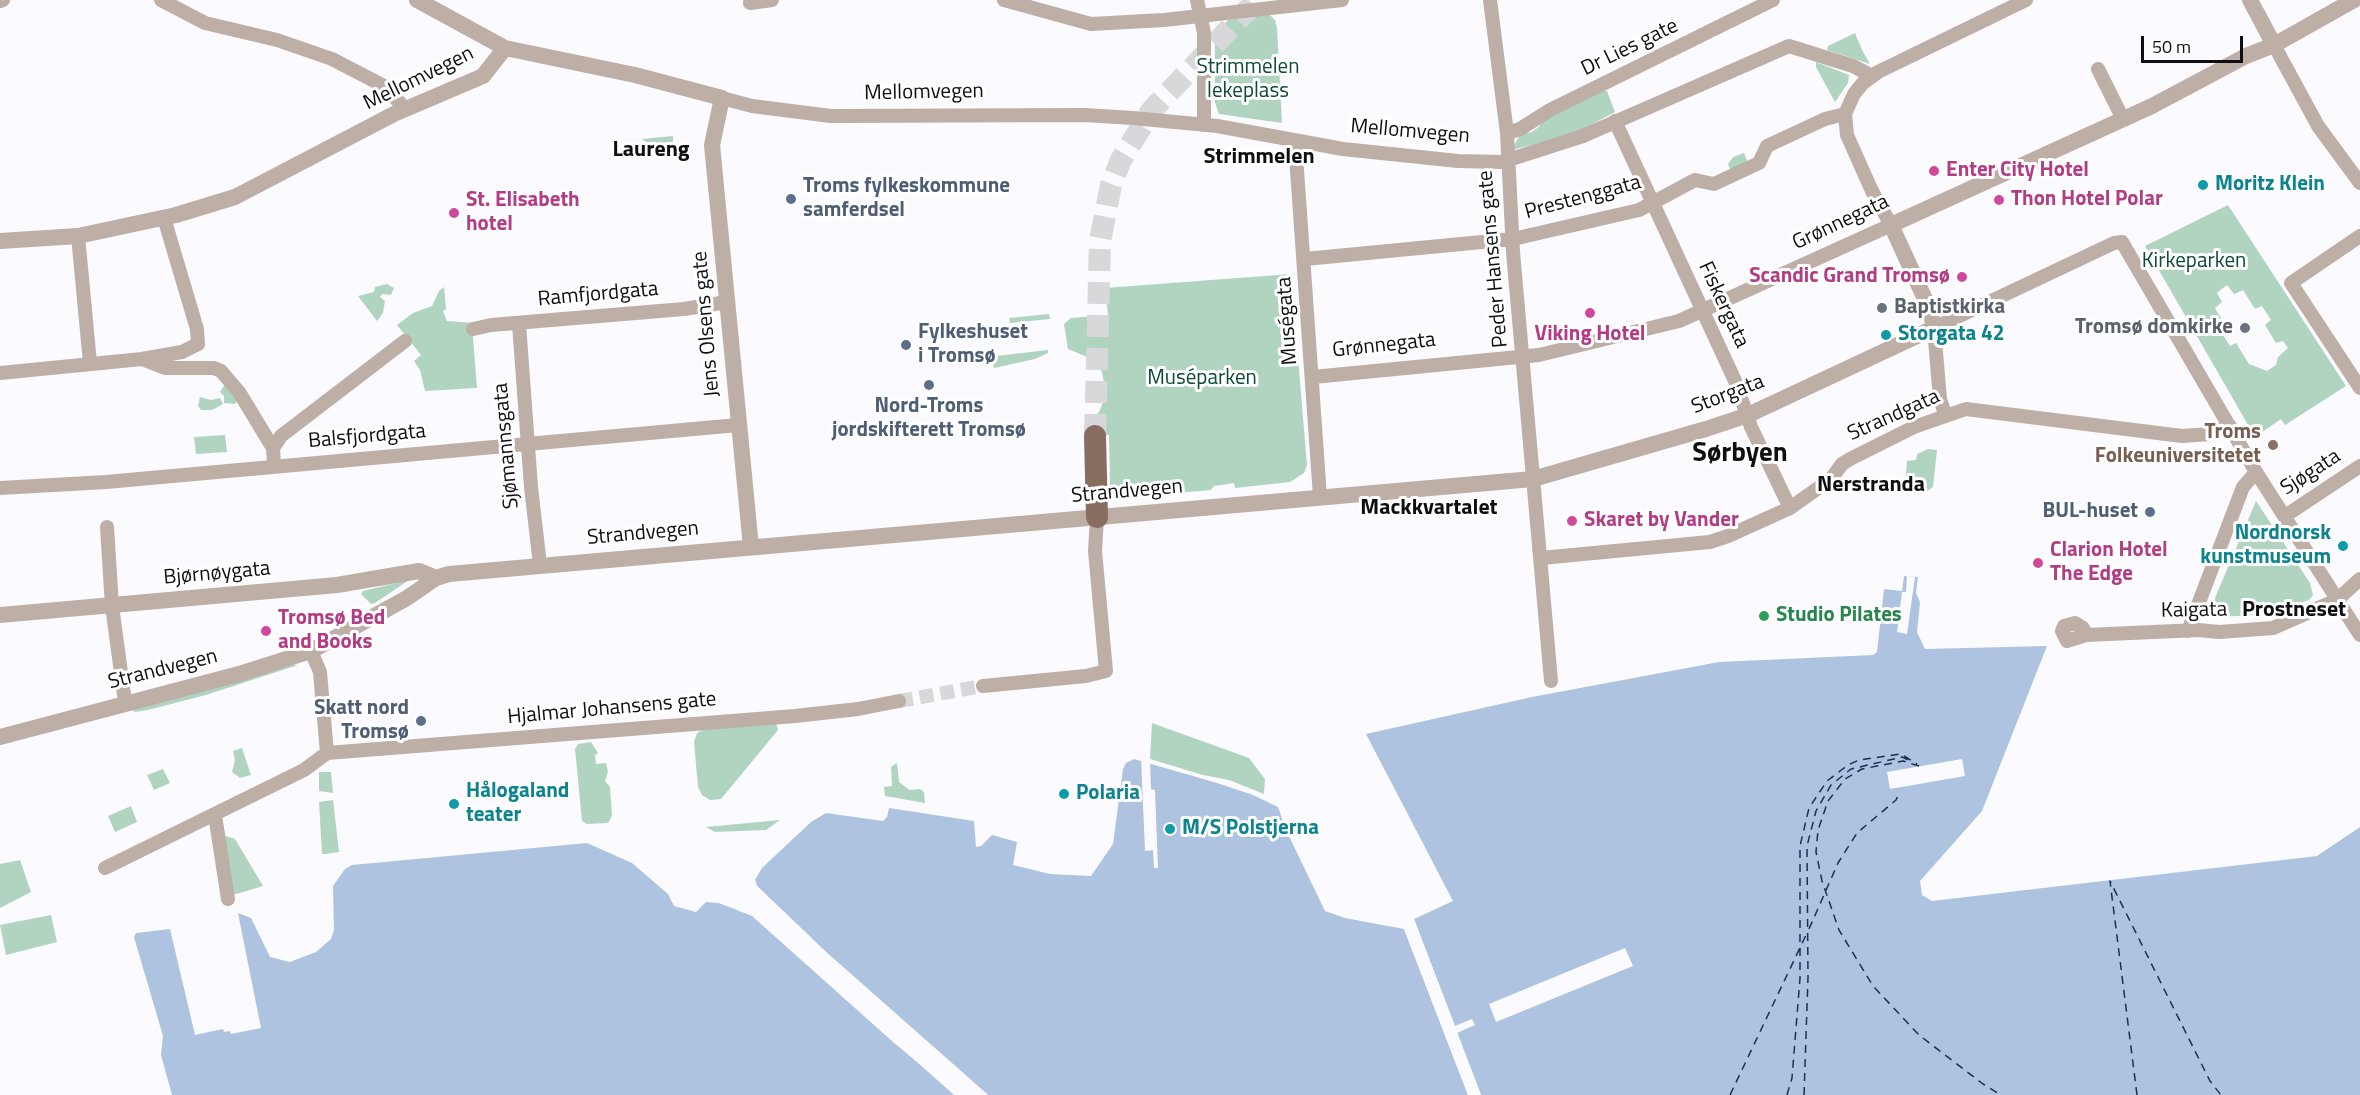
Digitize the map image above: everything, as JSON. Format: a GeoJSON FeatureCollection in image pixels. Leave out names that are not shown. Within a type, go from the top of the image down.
{"type":"FeatureCollection","features":[{"type":"Feature","properties":{"kind":"main road"},"geometry":{"type":"LineString","coordinates":[[1095,436],[1097,517]]}},
{"type":"Feature","properties":{"kind":"street"},"geometry":{"type":"LineString","coordinates":[[160,0],[205,23],[286,42],[332,59],[382,85],[405,108]]}},
{"type":"Feature","properties":{"kind":"street"},"geometry":{"type":"LineString","coordinates":[[417,0],[505,48]]}},
{"type":"Feature","properties":{"kind":"street"},"geometry":{"type":"LineString","coordinates":[[750,3],[772,0]]}},
{"type":"Feature","properties":{"kind":"street"},"geometry":{"type":"LineString","coordinates":[[1004,0],[1091,24],[1201,16],[1280,3],[1342,0]]}},
{"type":"Feature","properties":{"kind":"street"},"geometry":{"type":"LineString","coordinates":[[1197,0],[1204,33],[1204,125]]}},
{"type":"Feature","properties":{"kind":"street","name":"Peder Hansens gate"},"geometry":{"type":"LineString","coordinates":[[1490,0],[1507,133],[1513,239],[1541,558]]}},
{"type":"Feature","properties":{"kind":"street","name":"Dr Lies gate"},"geometry":{"type":"LineString","coordinates":[[1507,133],[1520,129],[1550,110],[1773,0]]}},
{"type":"Feature","properties":{"kind":"street"},"geometry":{"type":"LineString","coordinates":[[1945,414],[1940,399],[1934,328],[1930,310],[1851,145],[1846,129],[1845,114],[1858,87],[1872,76],[2026,0]]}},
{"type":"Feature","properties":{"kind":"street"},"geometry":{"type":"LineString","coordinates":[[2250,0],[2318,126],[2360,183]]}},
{"type":"Feature","properties":{"kind":"street","name":"Grønnegata"},"geometry":{"type":"LineString","coordinates":[[1313,376],[1539,355],[1679,321],[2123,119],[2274,45],[2354,0]]}},
{"type":"Feature","properties":{"kind":"street","name":"Mellomvegen"},"geometry":{"type":"LineString","coordinates":[[0,241],[78,236],[164,218],[247,191],[405,108],[483,76],[505,48],[635,75],[753,106],[831,116],[1085,115],[1204,125],[1295,142],[1458,161],[1507,161],[1567,142],[1789,46],[1853,66],[1872,76]]}},
{"type":"Feature","properties":{"kind":"street"},"geometry":{"type":"LineString","coordinates":[[2098,69],[2123,119]]}},
{"type":"Feature","properties":{"kind":"street","name":"Jens Olsens gate"},"geometry":{"type":"LineString","coordinates":[[722,98],[712,145],[751,547]]}},
{"type":"Feature","properties":{"kind":"street","name":"Prestenggata"},"geometry":{"type":"LineString","coordinates":[[1305,259],[1513,239],[1639,210],[1664,194],[1695,180],[1714,184],[1759,163],[1767,146],[1825,119],[1845,114]]}},
{"type":"Feature","properties":{"kind":"street","name":"Fiskergata"},"geometry":{"type":"LineString","coordinates":[[1615,121],[1736,383],[1790,508]]}},
{"type":"Feature","properties":{"kind":"street","name":"Muségata"},"geometry":{"type":"LineString","coordinates":[[1295,142],[1320,497]]}},
{"type":"Feature","properties":{"kind":"street"},"geometry":{"type":"LineString","coordinates":[[0,373],[142,359],[193,348],[199,341],[164,218]]}},
{"type":"Feature","properties":{"kind":"street"},"geometry":{"type":"LineString","coordinates":[[78,236],[90,363]]}},
{"type":"Feature","properties":{"kind":"street"},"geometry":{"type":"LineString","coordinates":[[2360,236],[2291,283],[2360,388]]}},
{"type":"Feature","properties":{"kind":"street","name":"Storgata"},"geometry":{"type":"LineString","coordinates":[[1320,497],[1533,479],[1748,415],[2114,243],[2125,243],[2230,426]]}},
{"type":"Feature","properties":{"kind":"street","name":"Ramfjordgata"},"geometry":{"type":"LineString","coordinates":[[473,329],[491,325],[684,309],[727,302]]}},
{"type":"Feature","properties":{"kind":"street","name":"Sjømannsgata"},"geometry":{"type":"LineString","coordinates":[[519,324],[540,565]]}},
{"type":"Feature","properties":{"kind":"street"},"geometry":{"type":"LineString","coordinates":[[273,448],[291,426],[405,341]]}},
{"type":"Feature","properties":{"kind":"street"},"geometry":{"type":"LineString","coordinates":[[142,359],[165,368],[214,368],[221,371],[239,392],[273,448],[274,465]]}},
{"type":"Feature","properties":{"kind":"street","name":"Strandgata"},"geometry":{"type":"LineString","coordinates":[[1541,558],[1710,542],[1790,508],[1832,478],[1842,464],[1850,459],[1945,414],[1966,409],[2188,436],[2210,434],[2230,426]]}},
{"type":"Feature","properties":{"kind":"street","name":"Balsfjordgata"},"geometry":{"type":"LineString","coordinates":[[0,488],[106,482],[274,465],[738,425]]}},
{"type":"Feature","properties":{"kind":"street"},"geometry":{"type":"LineString","coordinates":[[2230,426],[2256,472],[2360,635]]}},
{"type":"Feature","properties":{"kind":"street","name":"Sjøgata"},"geometry":{"type":"LineString","coordinates":[[2284,516],[2360,466]]}},
{"type":"Feature","properties":{"kind":"street"},"geometry":{"type":"LineString","coordinates":[[2188,631],[2243,487],[2256,472]]}},
{"type":"Feature","properties":{"kind":"street","name":"Strandvegen"},"geometry":{"type":"LineString","coordinates":[[0,737],[247,671],[310,651],[399,602],[435,578],[449,574],[1320,497]]}},
{"type":"Feature","properties":{"kind":"street"},"geometry":{"type":"LineString","coordinates":[[983,686],[1086,676],[1106,671],[1095,551],[1097,517]]}},
{"type":"Feature","properties":{"kind":"street"},"geometry":{"type":"LineString","coordinates":[[107,526],[112,606],[125,702]]}},
{"type":"Feature","properties":{"kind":"street"},"geometry":{"type":"LineString","coordinates":[[1541,558],[1551,681]]}},
{"type":"Feature","properties":{"kind":"street","name":"Bjørnøygata"},"geometry":{"type":"LineString","coordinates":[[0,615],[361,582],[419,571],[435,578]]}},
{"type":"Feature","properties":{"kind":"street","name":"Kaigata"},"geometry":{"type":"LineString","coordinates":[[2086,635],[2219,632],[2273,628],[2297,620],[2337,600],[2360,579]]}},
{"type":"Feature","properties":{"kind":"street"},"geometry":{"type":"LineString","coordinates":[[105,868],[304,771],[327,753],[320,672],[310,651]]}},
{"type":"Feature","properties":{"kind":"street","name":"Hjalmar Johansens gate"},"geometry":{"type":"LineString","coordinates":[[327,753],[795,716],[858,709],[899,701]]}},
{"type":"Feature","properties":{"kind":"street"},"geometry":{"type":"LineString","coordinates":[[214,815],[228,899]]}},
{"type":"Feature","properties":{"kind":"green space","name":"Strimmelen lekeplass"},"geometry":{"type":"Polygon","coordinates":[[[1269,14],[1275,20],[1277,28],[1282,123],[1219,114],[1215,103],[1215,34],[1228,20],[1269,14]]]}},
{"type":"Feature","properties":{"kind":"green space"},"geometry":{"type":"Polygon","coordinates":[[[1855,33],[1870,64],[1827,50],[1828,46],[1855,33]]]}},
{"type":"Feature","properties":{"kind":"green space"},"geometry":{"type":"Polygon","coordinates":[[[1816,62],[1849,75],[1848,83],[1835,102],[1816,67],[1816,62]]]}},
{"type":"Feature","properties":{"kind":"green space"},"geometry":{"type":"Polygon","coordinates":[[[1600,91],[1607,91],[1615,112],[1574,134],[1512,150],[1520,134],[1532,132],[1540,126],[1540,122],[1600,91]]]}},
{"type":"Feature","properties":{"kind":"green space"},"geometry":{"type":"Polygon","coordinates":[[[673,136],[673,142],[650,145],[642,139],[673,136]]]}},
{"type":"Feature","properties":{"kind":"green space"},"geometry":{"type":"Polygon","coordinates":[[[1744,153],[1748,163],[1731,171],[1728,164],[1733,157],[1744,153]]]}},
{"type":"Feature","properties":{"kind":"green space","name":"Kirkeparken"},"geometry":{"type":"Polygon","coordinates":[[[2228,205],[2346,386],[2285,425],[2281,419],[2255,437],[2145,246],[2228,205]],[[2227,285],[2217,293],[2222,302],[2215,308],[2226,327],[2221,332],[2230,346],[2236,343],[2249,364],[2267,371],[2276,365],[2278,357],[2288,348],[2283,341],[2276,343],[2265,325],[2271,320],[2262,306],[2255,309],[2243,290],[2234,294],[2227,285]]]}},
{"type":"Feature","properties":{"kind":"green space","name":"Muséparken"},"geometry":{"type":"Polygon","coordinates":[[[1291,274],[1307,465],[1304,473],[1290,482],[1235,488],[1234,483],[1214,486],[1211,490],[1166,494],[1133,495],[1110,487],[1109,435],[1084,435],[1084,427],[1099,412],[1104,400],[1105,388],[1102,372],[1092,359],[1068,349],[1064,324],[1071,318],[1108,315],[1105,288],[1291,274]]]}},
{"type":"Feature","properties":{"kind":"green space"},"geometry":{"type":"Polygon","coordinates":[[[387,284],[394,288],[391,295],[382,294],[380,297],[385,301],[383,313],[377,321],[358,296],[374,292],[375,287],[387,284]]]}},
{"type":"Feature","properties":{"kind":"green space"},"geometry":{"type":"Polygon","coordinates":[[[444,287],[446,309],[443,311],[447,321],[475,323],[472,325],[477,388],[425,391],[420,370],[414,361],[421,355],[397,325],[413,313],[432,306],[439,291],[444,287]]]}},
{"type":"Feature","properties":{"kind":"green space"},"geometry":{"type":"Polygon","coordinates":[[[1049,314],[1050,319],[1010,323],[1009,318],[1049,314]]]}},
{"type":"Feature","properties":{"kind":"green space"},"geometry":{"type":"Polygon","coordinates":[[[1048,350],[1048,353],[1035,359],[994,368],[992,360],[996,356],[1048,350]]]}},
{"type":"Feature","properties":{"kind":"green space"},"geometry":{"type":"Polygon","coordinates":[[[225,384],[237,401],[235,404],[224,403],[224,396],[220,392],[225,384]]]}},
{"type":"Feature","properties":{"kind":"green space"},"geometry":{"type":"Polygon","coordinates":[[[200,397],[211,400],[220,398],[223,404],[212,410],[201,410],[198,406],[200,397]]]}},
{"type":"Feature","properties":{"kind":"green space"},"geometry":{"type":"Polygon","coordinates":[[[225,435],[227,452],[196,454],[194,437],[225,435]]]}},
{"type":"Feature","properties":{"kind":"green space"},"geometry":{"type":"Polygon","coordinates":[[[1928,449],[1937,450],[1933,487],[1926,492],[1909,489],[1905,484],[1907,461],[1916,460],[1917,454],[1928,449]]]}},
{"type":"Feature","properties":{"kind":"green space"},"geometry":{"type":"Polygon","coordinates":[[[2256,501],[2310,583],[2313,595],[2309,600],[2266,614],[2221,617],[2214,609],[2215,598],[2256,501]]]}},
{"type":"Feature","properties":{"kind":"green space"},"geometry":{"type":"Polygon","coordinates":[[[409,580],[375,603],[371,604],[361,594],[363,591],[409,580]]]}},
{"type":"Feature","properties":{"kind":"green space"},"geometry":{"type":"Polygon","coordinates":[[[290,665],[298,665],[206,695],[148,710],[135,712],[131,709],[290,665]]]}},
{"type":"Feature","properties":{"kind":"green space"},"geometry":{"type":"Polygon","coordinates":[[[776,723],[778,730],[721,799],[710,800],[702,795],[698,787],[694,742],[697,733],[705,729],[776,723]]]}},
{"type":"Feature","properties":{"kind":"green space"},"geometry":{"type":"Polygon","coordinates":[[[1152,723],[1249,758],[1265,779],[1264,794],[1229,780],[1203,775],[1150,759],[1152,723]]]}},
{"type":"Feature","properties":{"kind":"green space"},"geometry":{"type":"Polygon","coordinates":[[[591,742],[598,753],[595,755],[596,764],[606,763],[608,772],[605,781],[610,787],[612,816],[608,823],[587,824],[582,821],[575,749],[578,744],[591,742]]]}},
{"type":"Feature","properties":{"kind":"green space"},"geometry":{"type":"Polygon","coordinates":[[[242,748],[251,775],[240,778],[232,772],[235,760],[233,751],[242,748]]]}},
{"type":"Feature","properties":{"kind":"green space"},"geometry":{"type":"Polygon","coordinates":[[[897,763],[899,782],[909,790],[920,789],[924,792],[925,803],[885,796],[884,787],[892,786],[891,767],[897,763]]]}},
{"type":"Feature","properties":{"kind":"green space"},"geometry":{"type":"Polygon","coordinates":[[[163,769],[170,783],[154,790],[147,775],[163,769]]]}},
{"type":"Feature","properties":{"kind":"green space"},"geometry":{"type":"Polygon","coordinates":[[[319,772],[331,772],[333,793],[319,791],[319,772]]]}},
{"type":"Feature","properties":{"kind":"green space"},"geometry":{"type":"Polygon","coordinates":[[[333,800],[339,852],[322,854],[319,802],[333,800]]]}},
{"type":"Feature","properties":{"kind":"green space"},"geometry":{"type":"Polygon","coordinates":[[[131,806],[137,822],[115,832],[108,816],[131,806]]]}},
{"type":"Feature","properties":{"kind":"green space"},"geometry":{"type":"Polygon","coordinates":[[[780,820],[766,830],[715,832],[706,827],[780,820]]]}},
{"type":"Feature","properties":{"kind":"green space"},"geometry":{"type":"Polygon","coordinates":[[[223,835],[235,839],[263,886],[233,895],[223,835]]]}},
{"type":"Feature","properties":{"kind":"green space"},"geometry":{"type":"Polygon","coordinates":[[[20,860],[31,892],[0,908],[0,864],[20,860]]]}},
{"type":"Feature","properties":{"kind":"green space"},"geometry":{"type":"Polygon","coordinates":[[[51,915],[57,942],[6,955],[0,925],[51,915]]]}},
{"type":"Feature","properties":{"kind":"water"},"geometry":{"type":"Polygon","coordinates":[[[1904,576],[1918,577],[1916,593],[1920,602],[1917,632],[1925,649],[2047,646],[1982,811],[1920,881],[1922,895],[1932,901],[2317,856],[2360,827],[2360,1095],[1481,1095],[1414,919],[1453,901],[1366,734],[1532,697],[1719,662],[1873,655],[1877,652],[1884,589],[1902,591],[1904,576]]]}},
{"type":"Feature","properties":{"kind":"water"},"geometry":{"type":"Polygon","coordinates":[[[1134,759],[1253,795],[1278,807],[1286,830],[1325,911],[1345,918],[1404,929],[1468,1095],[988,1095],[826,952],[757,886],[755,880],[762,868],[811,822],[826,813],[883,821],[887,817],[889,808],[974,821],[976,847],[981,846],[992,835],[1017,842],[1013,865],[1050,874],[1091,876],[1113,844],[1123,769],[1126,763],[1134,759]]]}},
{"type":"Feature","properties":{"kind":"water"},"geometry":{"type":"Polygon","coordinates":[[[587,843],[632,863],[668,894],[674,906],[696,912],[706,902],[719,903],[752,915],[954,1095],[172,1095],[161,1055],[163,1036],[134,937],[136,933],[170,929],[195,1035],[223,1029],[224,1032],[230,1031],[231,1034],[261,1028],[238,913],[251,918],[270,957],[290,962],[316,952],[331,939],[334,930],[333,886],[345,869],[352,865],[587,843]]]}},
{"type":"Feature","properties":{"kind":"pier"},"geometry":{"type":"Polygon","coordinates":[[[1907,576],[1915,577],[1907,634],[1897,632],[1902,592],[1906,592],[1907,576]]]}},
{"type":"Feature","properties":{"kind":"pier"},"geometry":{"type":"Polygon","coordinates":[[[1141,757],[1150,760],[1151,789],[1155,790],[1158,868],[1154,868],[1153,850],[1145,851],[1141,757]]]}},
{"type":"Feature","properties":{"kind":"pier"},"geometry":{"type":"Polygon","coordinates":[[[1962,759],[1965,776],[1890,789],[1887,772],[1962,759]]]}},
{"type":"Feature","properties":{"kind":"pier"},"geometry":{"type":"Polygon","coordinates":[[[755,880],[757,886],[826,952],[988,1095],[983,1095],[824,955],[755,888],[752,881],[755,880]]]}},
{"type":"Feature","properties":{"kind":"pier"},"geometry":{"type":"Polygon","coordinates":[[[722,901],[744,907],[754,913],[957,1095],[893,1042],[752,916],[719,903],[722,901]]]}},
{"type":"Feature","properties":{"kind":"pier"},"geometry":{"type":"Polygon","coordinates":[[[1414,919],[1455,1026],[1472,1019],[1475,1025],[1457,1033],[1481,1095],[1478,1095],[1411,922],[1414,919]]]}},
{"type":"Feature","properties":{"kind":"pier"},"geometry":{"type":"Polygon","coordinates":[[[1406,927],[1471,1095],[1468,1095],[1404,929],[1406,927]]]}},
{"type":"Feature","properties":{"kind":"pier"},"geometry":{"type":"Polygon","coordinates":[[[1625,948],[1633,966],[1496,1022],[1489,1004],[1625,948]]]}},
{"type":"Feature","properties":{"kind":"ferry route"},"geometry":{"type":"LineString","coordinates":[[1787,1095],[1792,1078],[1800,978],[1800,846],[1809,808],[1827,781],[1848,765],[1859,760],[1901,754],[1917,764]]}},
{"type":"Feature","properties":{"kind":"ferry route"},"geometry":{"type":"LineString","coordinates":[[1804,1095],[1808,978],[1807,846],[1816,811],[1831,785],[1851,769],[1902,757],[1913,762]]}},
{"type":"Feature","properties":{"kind":"ferry route"},"geometry":{"type":"LineString","coordinates":[[1919,766],[1903,761],[1862,769],[1845,779],[1828,801],[1818,830],[1816,852],[1822,881],[1839,930],[1873,986],[1919,1035],[2001,1095]]}},
{"type":"Feature","properties":{"kind":"ferry route"},"geometry":{"type":"LineString","coordinates":[[1809,929],[1838,863],[1857,833],[1896,800],[1900,792]]}},
{"type":"Feature","properties":{"kind":"ferry route"},"geometry":{"type":"LineString","coordinates":[[2137,1095],[2110,881],[2210,1081],[2221,1095]]}},
{"type":"Feature","properties":{"kind":"ferry route"},"geometry":{"type":"LineString","coordinates":[[1730,1095],[1807,933]]}},
{"type":"Feature","properties":{"kind":"tunnel"},"geometry":{"type":"LineString","coordinates":[[1095,436],[1100,241],[1111,185],[1121,160],[1151,111],[1257,0]]}},
{"type":"Feature","properties":{"kind":"tunnel"},"geometry":{"type":"LineString","coordinates":[[899,701],[983,686]]}},
{"type":"Feature","properties":{"kind":"place","name":"Enter City Hotel"},"geometry":{"type":"Point","coordinates":[1934,171]}},
{"type":"Feature","properties":{"kind":"place","name":"Moritz Klein"},"geometry":{"type":"Point","coordinates":[2203,185]}},
{"type":"Feature","properties":{"kind":"place","name":"Troms fylkeskommune samferdsel"},"geometry":{"type":"Point","coordinates":[791,199]}},
{"type":"Feature","properties":{"kind":"place","name":"Thon Hotel Polar"},"geometry":{"type":"Point","coordinates":[1999,200]}},
{"type":"Feature","properties":{"kind":"place","name":"St. Elisabeth hotel"},"geometry":{"type":"Point","coordinates":[454,213]}},
{"type":"Feature","properties":{"kind":"place","name":"Scandic Grand Tromsø"},"geometry":{"type":"Point","coordinates":[1962,277]}},
{"type":"Feature","properties":{"kind":"place","name":"Baptistkirka"},"geometry":{"type":"Point","coordinates":[1882,308]}},
{"type":"Feature","properties":{"kind":"place","name":"Viking Hotel"},"geometry":{"type":"Point","coordinates":[1590,313]}},
{"type":"Feature","properties":{"kind":"place","name":"Tromsø domkirke"},"geometry":{"type":"Point","coordinates":[2245,328]}},
{"type":"Feature","properties":{"kind":"place","name":"Storgata 42"},"geometry":{"type":"Point","coordinates":[1886,335]}},
{"type":"Feature","properties":{"kind":"place","name":"Fylkeshuset i Tromsø"},"geometry":{"type":"Point","coordinates":[906,345]}},
{"type":"Feature","properties":{"kind":"place","name":"Nord-Troms jordskifterett Tromsø"},"geometry":{"type":"Point","coordinates":[929,385]}},
{"type":"Feature","properties":{"kind":"place","name":"Troms Folkeuniversitetet"},"geometry":{"type":"Point","coordinates":[2273,445]}},
{"type":"Feature","properties":{"kind":"place","name":"BUL-huset"},"geometry":{"type":"Point","coordinates":[2150,512]}},
{"type":"Feature","properties":{"kind":"place","name":"Skaret by Vander"},"geometry":{"type":"Point","coordinates":[1572,521]}},
{"type":"Feature","properties":{"kind":"place","name":"Nordnorsk kunstmuseum"},"geometry":{"type":"Point","coordinates":[2343,546]}},
{"type":"Feature","properties":{"kind":"place","name":"Clarion Hotel The Edge"},"geometry":{"type":"Point","coordinates":[2038,563]}},
{"type":"Feature","properties":{"kind":"place","name":"Studio Pilates"},"geometry":{"type":"Point","coordinates":[1764,616]}},
{"type":"Feature","properties":{"kind":"place","name":"Tromsø Bed and Books"},"geometry":{"type":"Point","coordinates":[266,631]}},
{"type":"Feature","properties":{"kind":"place","name":"Skatt nord Tromsø"},"geometry":{"type":"Point","coordinates":[421,721]}},
{"type":"Feature","properties":{"kind":"place","name":"Polaria"},"geometry":{"type":"Point","coordinates":[1064,794]}},
{"type":"Feature","properties":{"kind":"place","name":"Hålogaland teater"},"geometry":{"type":"Point","coordinates":[454,804]}},
{"type":"Feature","properties":{"kind":"place","name":"M/S Polstjerna"},"geometry":{"type":"Point","coordinates":[1170,829]}},
{"type":"Feature","properties":{"kind":"district","name":"Laureng"},"geometry":{"type":"Point","coordinates":[651,151]}},
{"type":"Feature","properties":{"kind":"district","name":"Strimmelen"},"geometry":{"type":"Point","coordinates":[1259,158]}},
{"type":"Feature","properties":{"kind":"district","name":"Sørbyen"},"geometry":{"type":"Point","coordinates":[1740,454]}},
{"type":"Feature","properties":{"kind":"district","name":"Nerstranda"},"geometry":{"type":"Point","coordinates":[1871,486]}},
{"type":"Feature","properties":{"kind":"district","name":"Mackkvartalet"},"geometry":{"type":"Point","coordinates":[1429,509]}},
{"type":"Feature","properties":{"kind":"district","name":"Prostneset"},"geometry":{"type":"Point","coordinates":[2294,611]}}]}
